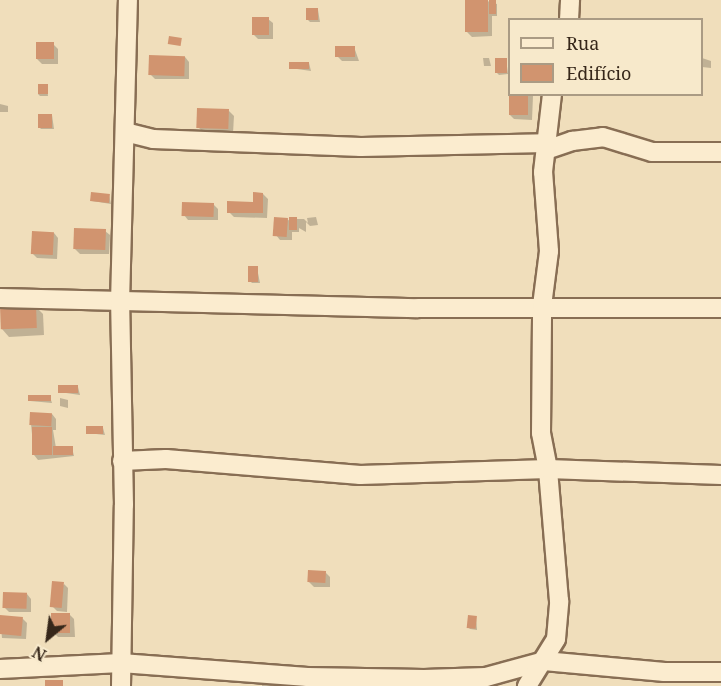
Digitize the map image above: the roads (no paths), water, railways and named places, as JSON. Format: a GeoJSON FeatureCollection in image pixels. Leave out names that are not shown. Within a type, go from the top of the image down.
{"type":"FeatureCollection","features":[{"type":"Feature","properties":{"kind":"street"},"geometry":{"type":"LineString","coordinates":[[121,686],[120,303],[126,160],[128,0]]}},
{"type":"Feature","properties":{"kind":"street"},"geometry":{"type":"LineString","coordinates":[[569,18],[570,0]]}},
{"type":"Feature","properties":{"kind":"street"},"geometry":{"type":"LineString","coordinates":[[527,686],[556,639],[560,601],[548,469],[541,433],[542,306],[549,251],[543,192],[552,96]]}},
{"type":"Feature","properties":{"kind":"street"},"geometry":{"type":"LineString","coordinates":[[125,132],[153,139],[361,147],[546,146],[603,138],[652,152],[721,152]]}},
{"type":"Feature","properties":{"kind":"street"},"geometry":{"type":"LineString","coordinates":[[126,160],[153,139]]}},
{"type":"Feature","properties":{"kind":"street"},"geometry":{"type":"LineString","coordinates":[[0,298],[120,303],[418,309],[542,306],[721,308]]}},
{"type":"Feature","properties":{"kind":"street"},"geometry":{"type":"LineString","coordinates":[[122,461],[166,459],[360,475],[548,469],[721,476]]}},
{"type":"Feature","properties":{"kind":"street"},"geometry":{"type":"LineString","coordinates":[[0,669],[121,663],[307,681],[486,677],[544,661],[665,679],[721,672]]}}]}
